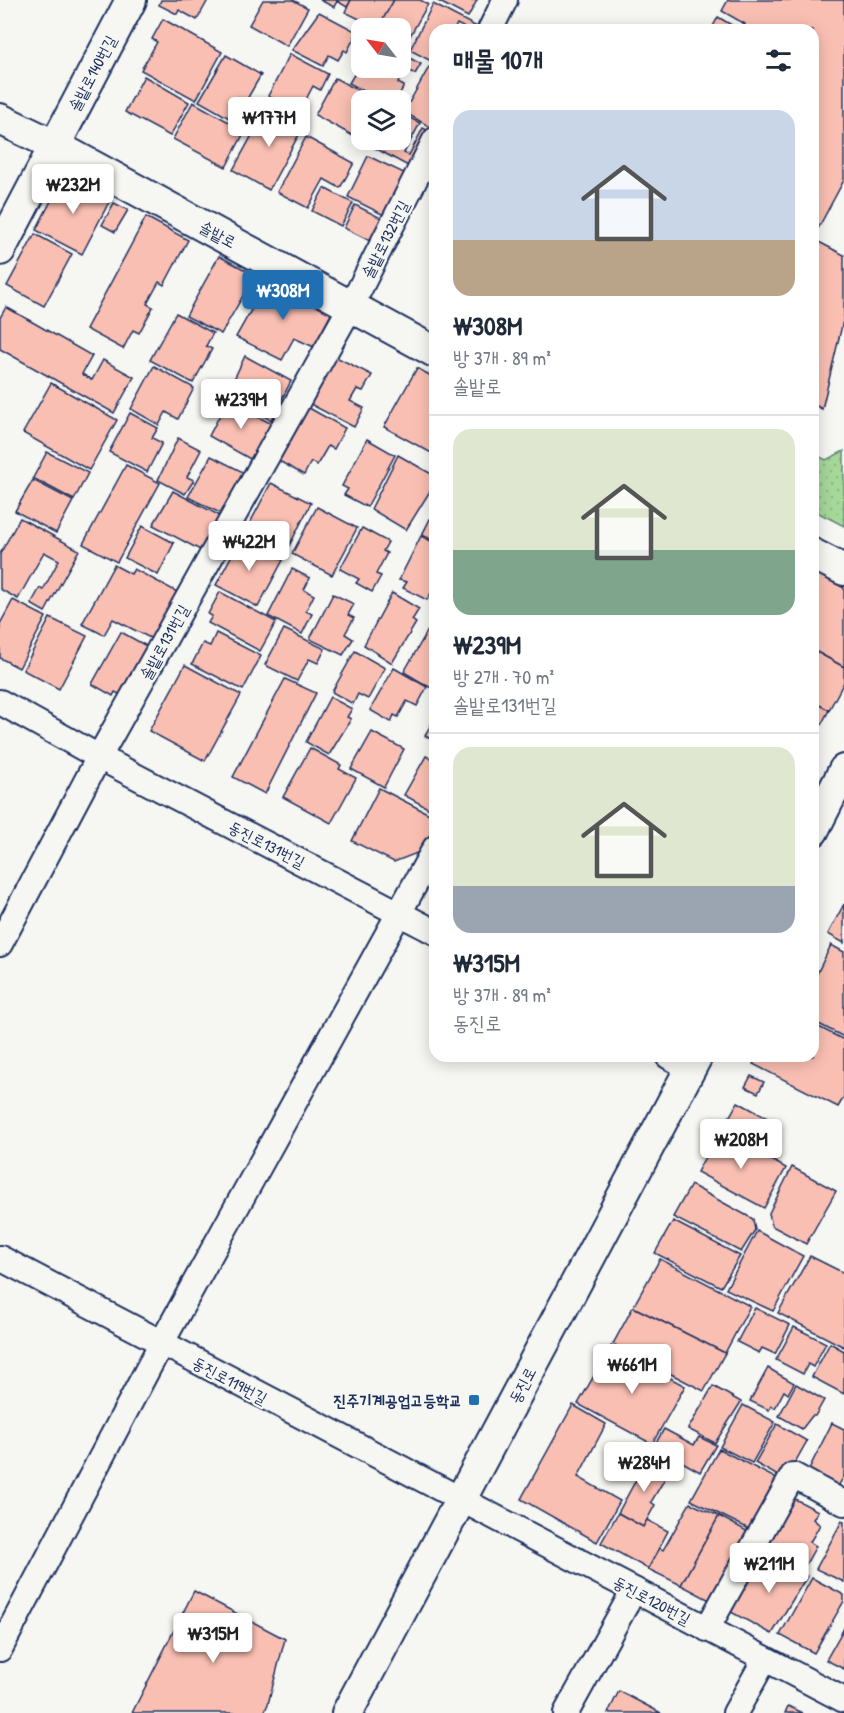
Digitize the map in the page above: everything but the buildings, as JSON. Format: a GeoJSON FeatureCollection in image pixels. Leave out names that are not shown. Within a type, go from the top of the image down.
{"type":"FeatureCollection","features":[{"type":"Feature","properties":{"kind":"street","name":"솔밭로140번길"},"geometry":{"type":"LineString","coordinates":[[0,250],[131,0]]}},
{"type":"Feature","properties":{"kind":"street"},"geometry":{"type":"LineString","coordinates":[[493,24],[505,0]]}},
{"type":"Feature","properties":{"kind":"street","name":"솔밭로"},"geometry":{"type":"LineString","coordinates":[[0,119],[54,145],[429,349]]}},
{"type":"Feature","properties":{"kind":"street","name":"솔밭로132번길"},"geometry":{"type":"LineString","coordinates":[[351,306],[429,152]]}},
{"type":"Feature","properties":{"kind":"street","name":"솔밭로131번길"},"geometry":{"type":"LineString","coordinates":[[99,757],[351,306]]}},
{"type":"Feature","properties":{"kind":"street"},"geometry":{"type":"LineString","coordinates":[[819,557],[844,570]]}},
{"type":"Feature","properties":{"kind":"street","name":"동진로131번길"},"geometry":{"type":"LineString","coordinates":[[0,702],[99,757],[429,929]]}},
{"type":"Feature","properties":{"kind":"street"},"geometry":{"type":"LineString","coordinates":[[0,944],[99,757]]}},
{"type":"Feature","properties":{"kind":"street"},"geometry":{"type":"LineString","coordinates":[[819,819],[844,770]]}},
{"type":"Feature","properties":{"kind":"street"},"geometry":{"type":"LineString","coordinates":[[0,1649],[161,1344],[429,859]]}},
{"type":"Feature","properties":{"kind":"street","name":"동진로"},"geometry":{"type":"LineString","coordinates":[[347,1713],[461,1500],[684,1062]]}},
{"type":"Feature","properties":{"kind":"street","name":"동진로119번길"},"geometry":{"type":"LineString","coordinates":[[0,1258],[461,1500]]}},
{"type":"Feature","properties":{"kind":"street"},"geometry":{"type":"LineString","coordinates":[[707,1629],[794,1475],[844,1503]]}},
{"type":"Feature","properties":{"kind":"street","name":"동진로120번길"},"geometry":{"type":"LineString","coordinates":[[461,1500],[844,1700]]}},
{"type":"Feature","properties":{"kind":"street"},"geometry":{"type":"LineString","coordinates":[[566,1713],[634,1590]]}},
{"type":"Feature","properties":{"kind":"street"},"geometry":{"type":"LineString","coordinates":[[735,1713],[765,1659]]}},
{"type":"Feature","properties":{"kind":"green space"},"geometry":{"type":"Polygon","coordinates":[[[844,451],[844,526],[819,513],[819,456],[826,460],[844,451]]]}},
{"type":"Feature","properties":{"kind":"place","name":"진주기계공업고등학교"},"geometry":{"type":"Point","coordinates":[474,1400]}}]}
